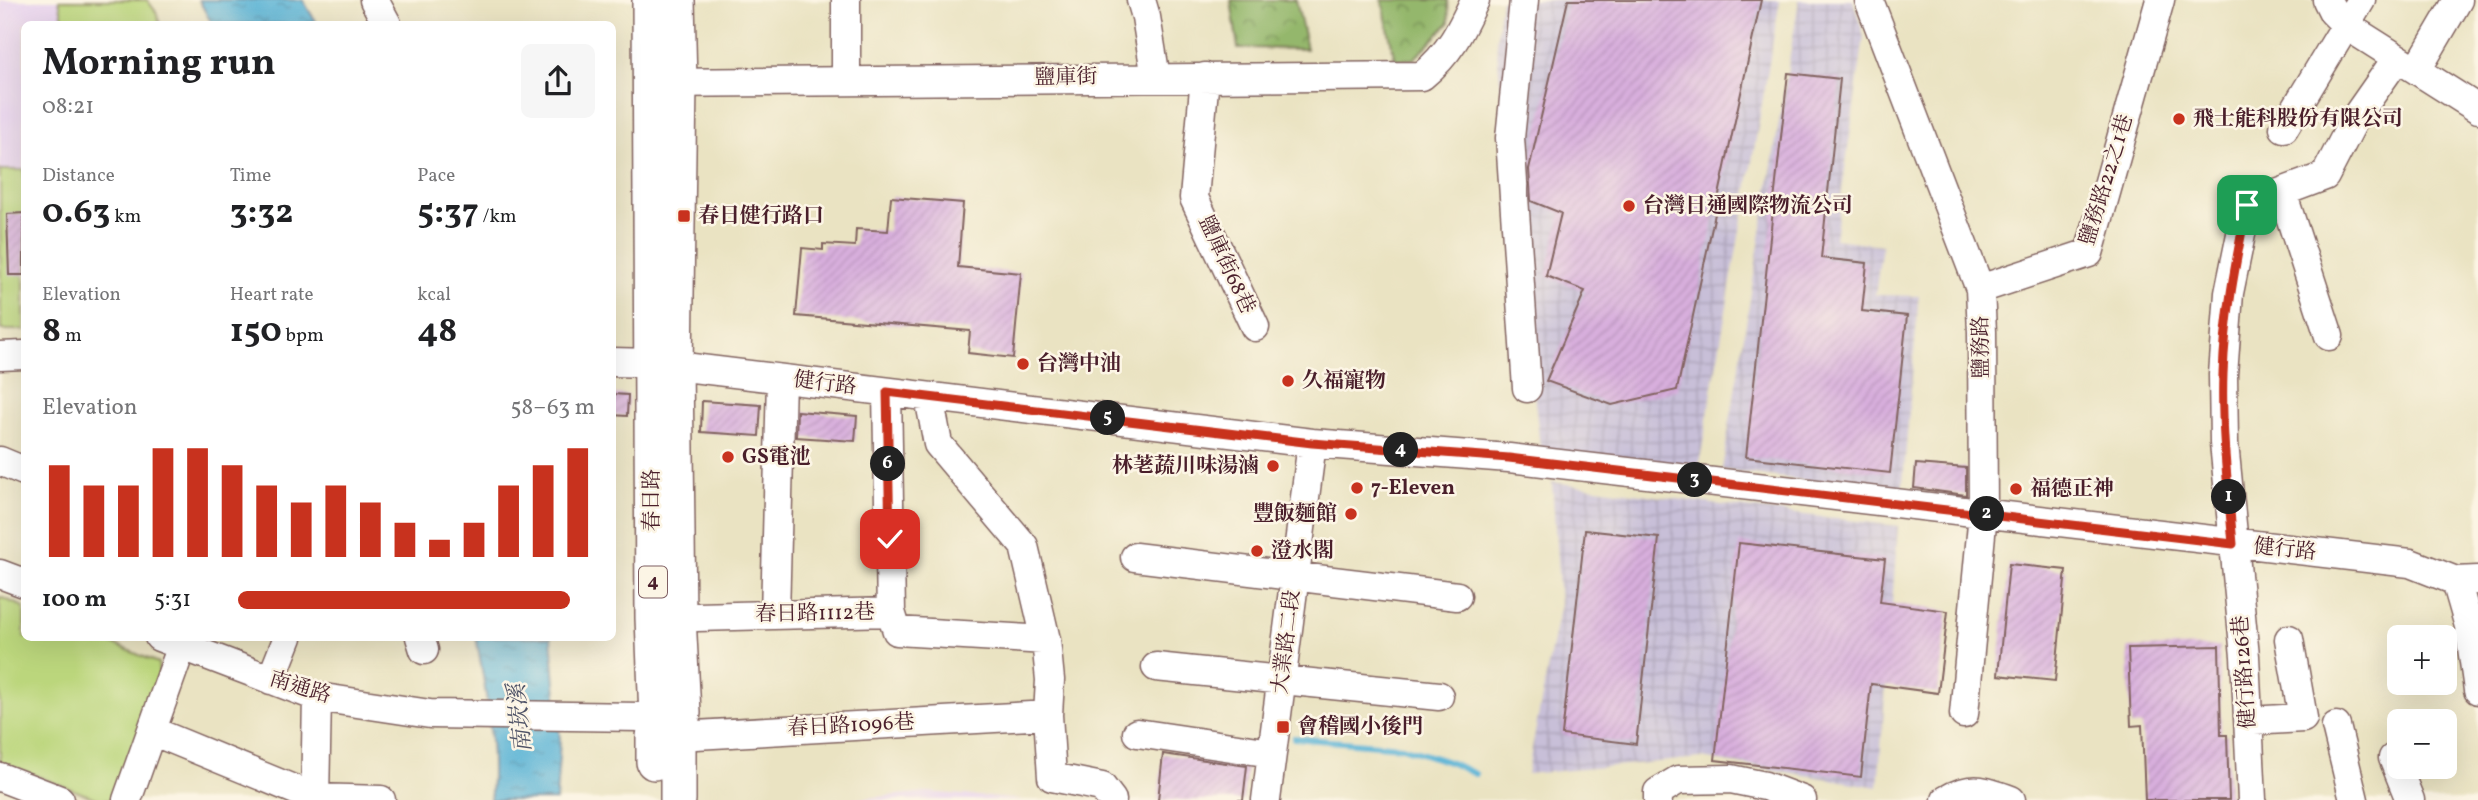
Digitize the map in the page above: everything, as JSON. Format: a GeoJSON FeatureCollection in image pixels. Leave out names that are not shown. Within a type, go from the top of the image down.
{"type":"FeatureCollection","features":[{"type":"Feature","properties":{"kind":"main road","name":"4"},"geometry":{"type":"LineString","coordinates":[[650,0],[665,83]]}},
{"type":"Feature","properties":{"kind":"main road","name":"4"},"geometry":{"type":"LineString","coordinates":[[665,83],[677,0]]}},
{"type":"Feature","properties":{"kind":"main road","name":"春日路"},"geometry":{"type":"LineString","coordinates":[[665,83],[663,365],[666,618],[668,726],[678,800]]}},
{"type":"Feature","properties":{"kind":"main road","name":"春日路"},"geometry":{"type":"LineString","coordinates":[[653,800],[668,726]]}},
{"type":"Feature","properties":{"kind":"street"},"geometry":{"type":"LineString","coordinates":[[374,0],[385,21]]}},
{"type":"Feature","properties":{"kind":"street"},"geometry":{"type":"LineString","coordinates":[[846,0],[846,81]]}},
{"type":"Feature","properties":{"kind":"street"},"geometry":{"type":"LineString","coordinates":[[1141,0],[1156,78]]}},
{"type":"Feature","properties":{"kind":"street","name":"鹽庫街"},"geometry":{"type":"LineString","coordinates":[[665,83],[1422,76],[1442,60],[1475,0]]}},
{"type":"Feature","properties":{"kind":"street"},"geometry":{"type":"LineString","coordinates":[[1524,0],[1510,138],[1527,388]]}},
{"type":"Feature","properties":{"kind":"street","name":"鹽務路"},"geometry":{"type":"LineString","coordinates":[[1869,0],[1980,289],[1983,513],[1964,715]]}},
{"type":"Feature","properties":{"kind":"street","name":"鹽務路22之1巷"},"geometry":{"type":"LineString","coordinates":[[1980,289],[2089,253],[2160,0]]}},
{"type":"Feature","properties":{"kind":"street"},"geometry":{"type":"LineString","coordinates":[[2328,0],[2333,12],[2347,26],[2478,109]]}},
{"type":"Feature","properties":{"kind":"street"},"geometry":{"type":"LineString","coordinates":[[2284,128],[2361,0]]}},
{"type":"Feature","properties":{"kind":"street"},"geometry":{"type":"LineString","coordinates":[[2329,336],[2283,192],[2325,176],[2355,118],[2407,64],[2458,0]]}},
{"type":"Feature","properties":{"kind":"street","name":"鹽庫街68巷"},"geometry":{"type":"LineString","coordinates":[[1205,77],[1194,198],[1255,327]]}},
{"type":"Feature","properties":{"kind":"street","name":"健行路126巷"},"geometry":{"type":"LineString","coordinates":[[2252,800],[2245,656],[2224,443],[2223,388],[2230,293],[2247,205],[2283,192]]}},
{"type":"Feature","properties":{"kind":"street"},"geometry":{"type":"LineString","coordinates":[[0,356],[21,355]]}},
{"type":"Feature","properties":{"kind":"street","name":"健行路"},"geometry":{"type":"LineString","coordinates":[[616,362],[663,365],[1312,443],[1509,458],[2410,563],[2467,581]]}},
{"type":"Feature","properties":{"kind":"street"},"geometry":{"type":"LineString","coordinates":[[775,615],[782,379]]}},
{"type":"Feature","properties":{"kind":"street"},"geometry":{"type":"LineString","coordinates":[[887,392],[891,612]]}},
{"type":"Feature","properties":{"kind":"street"},"geometry":{"type":"LineString","coordinates":[[929,397],[938,444],[1024,546],[1046,640],[1050,680],[1048,715],[1052,777],[1102,787],[1112,800]]}},
{"type":"Feature","properties":{"kind":"street","name":"大業路二段"},"geometry":{"type":"LineString","coordinates":[[1266,800],[1312,443]]}},
{"type":"Feature","properties":{"kind":"street"},"geometry":{"type":"LineString","coordinates":[[0,461],[21,470]]}},
{"type":"Feature","properties":{"kind":"street"},"geometry":{"type":"LineString","coordinates":[[1135,557],[1457,596]]}},
{"type":"Feature","properties":{"kind":"street"},"geometry":{"type":"LineString","coordinates":[[2467,581],[2469,626],[2478,690]]}},
{"type":"Feature","properties":{"kind":"street","name":"春日路1112巷"},"geometry":{"type":"LineString","coordinates":[[666,618],[891,612],[897,631],[1046,640]]}},
{"type":"Feature","properties":{"kind":"street"},"geometry":{"type":"LineString","coordinates":[[2249,722],[2303,718],[2288,639]]}},
{"type":"Feature","properties":{"kind":"street"},"geometry":{"type":"LineString","coordinates":[[127,800],[152,731],[176,641]]}},
{"type":"Feature","properties":{"kind":"street","name":"南通路"},"geometry":{"type":"LineString","coordinates":[[178,641],[317,697],[447,715],[602,717],[668,726]]}},
{"type":"Feature","properties":{"kind":"street"},"geometry":{"type":"LineString","coordinates":[[271,680],[286,641]]}},
{"type":"Feature","properties":{"kind":"street"},"geometry":{"type":"LineString","coordinates":[[1156,667],[1439,695]]}},
{"type":"Feature","properties":{"kind":"street"},"geometry":{"type":"LineString","coordinates":[[315,799],[317,697]]}},
{"type":"Feature","properties":{"kind":"street","name":"春日路1096巷"},"geometry":{"type":"LineString","coordinates":[[668,726],[1048,715]]}},
{"type":"Feature","properties":{"kind":"street"},"geometry":{"type":"LineString","coordinates":[[2336,726],[2354,800]]}},
{"type":"Feature","properties":{"kind":"street"},"geometry":{"type":"LineString","coordinates":[[152,731],[315,799],[381,800]]}},
{"type":"Feature","properties":{"kind":"street"},"geometry":{"type":"LineString","coordinates":[[1137,733],[1274,741]]}},
{"type":"Feature","properties":{"kind":"street"},"geometry":{"type":"LineString","coordinates":[[0,777],[60,800]]}},
{"type":"Feature","properties":{"kind":"street"},"geometry":{"type":"LineString","coordinates":[[1658,800],[1658,792],[1678,780],[1731,779],[1765,786],[1802,800]]}},
{"type":"Feature","properties":{"kind":"street"},"geometry":{"type":"LineString","coordinates":[[2402,779],[2410,800]]}},
{"type":"Feature","properties":{"kind":"street"},"geometry":{"type":"LineString","coordinates":[[1955,797],[1984,790],[2011,800]]}},
{"type":"Feature","properties":{"kind":"shaded area"},"geometry":{"type":"Polygon","coordinates":[[[0,0],[59,0],[63,21],[21,21],[21,170],[0,170],[0,0]]]}},
{"type":"Feature","properties":{"kind":"shaded area","name":"台灣日通國際物流公司"},"geometry":{"type":"Polygon","coordinates":[[[1501,0],[1780,0],[1698,472],[1541,456],[1496,43],[1501,0]]]}},
{"type":"Feature","properties":{"kind":"shaded area"},"geometry":{"type":"Polygon","coordinates":[[[1799,0],[1853,0],[1864,37],[1835,239],[1882,245],[1875,295],[1919,296],[1902,493],[1722,470],[1799,0]]]}},
{"type":"Feature","properties":{"kind":"shaded area"},"geometry":{"type":"Polygon","coordinates":[[[1552,482],[1898,526],[1878,787],[1701,758],[1527,774],[1560,604],[1552,482]]]}},
{"type":"Feature","properties":{"kind":"shaded area"},"geometry":{"type":"Polygon","coordinates":[[[928,792],[1024,800],[847,800],[928,792]]]}},
{"type":"Feature","properties":{"kind":"green space"},"geometry":{"type":"Polygon","coordinates":[[[59,0],[147,0],[159,21],[63,21],[59,0]]]}},
{"type":"Feature","properties":{"kind":"green space"},"geometry":{"type":"Polygon","coordinates":[[[1231,0],[1296,0],[1307,49],[1238,48],[1231,0]]]}},
{"type":"Feature","properties":{"kind":"green space"},"geometry":{"type":"Polygon","coordinates":[[[1382,0],[1448,0],[1449,23],[1414,59],[1395,60],[1382,0]]]}},
{"type":"Feature","properties":{"kind":"green space"},"geometry":{"type":"Polygon","coordinates":[[[0,170],[21,170],[21,330],[1,330],[0,170]]]}},
{"type":"Feature","properties":{"kind":"green space"},"geometry":{"type":"Polygon","coordinates":[[[0,597],[21,606],[21,641],[106,641],[158,663],[160,683],[119,800],[100,800],[0,762],[0,597]]]}},
{"type":"Feature","properties":{"kind":"water"},"geometry":{"type":"Polygon","coordinates":[[[199,0],[303,0],[315,21],[210,21],[199,0]]]}},
{"type":"Feature","properties":{"kind":"water","name":"南崁溪"},"geometry":{"type":"Polygon","coordinates":[[[477,641],[551,641],[560,740],[556,800],[490,800],[492,762],[486,697],[477,641]]]}},
{"type":"Feature","properties":{"kind":"building","name":"台灣日通國際物流公司"},"geometry":{"type":"Polygon","coordinates":[[[1568,0],[1761,0],[1677,390],[1612,405],[1546,381],[1585,291],[1546,276],[1561,213],[1531,201],[1529,169],[1568,0]]]}},
{"type":"Feature","properties":{"kind":"building"},"geometry":{"type":"Polygon","coordinates":[[[1788,73],[1840,79],[1821,258],[1867,263],[1862,311],[1907,316],[1890,473],[1746,457],[1788,73]]]}},
{"type":"Feature","properties":{"kind":"building"},"geometry":{"type":"Polygon","coordinates":[[[891,197],[963,203],[958,267],[1021,273],[1013,358],[968,353],[970,331],[796,316],[802,248],[823,250],[823,244],[855,246],[856,229],[888,231],[891,197]]]}},
{"type":"Feature","properties":{"kind":"building"},"geometry":{"type":"Polygon","coordinates":[[[21,213],[21,275],[9,275],[7,214],[21,213]]]}},
{"type":"Feature","properties":{"kind":"building"},"geometry":{"type":"Polygon","coordinates":[[[616,394],[628,395],[627,416],[616,415],[616,394]]]}},
{"type":"Feature","properties":{"kind":"building"},"geometry":{"type":"Polygon","coordinates":[[[702,401],[761,405],[759,436],[701,432],[702,401]]]}},
{"type":"Feature","properties":{"kind":"building"},"geometry":{"type":"Polygon","coordinates":[[[797,411],[857,416],[855,441],[796,437],[797,411]]]}},
{"type":"Feature","properties":{"kind":"building"},"geometry":{"type":"Polygon","coordinates":[[[1916,464],[1966,468],[1966,495],[1914,488],[1916,464]]]}},
{"type":"Feature","properties":{"kind":"building"},"geometry":{"type":"Polygon","coordinates":[[[1585,530],[1659,538],[1636,744],[1562,735],[1585,530]]]}},
{"type":"Feature","properties":{"kind":"building"},"geometry":{"type":"Polygon","coordinates":[[[1739,543],[1885,559],[1880,602],[1948,611],[1938,693],[1871,684],[1861,777],[1715,760],[1739,543]]]}},
{"type":"Feature","properties":{"kind":"building"},"geometry":{"type":"Polygon","coordinates":[[[2009,564],[2066,570],[2055,681],[1998,675],[2009,564]]]}},
{"type":"Feature","properties":{"kind":"building"},"geometry":{"type":"Polygon","coordinates":[[[2219,646],[2221,735],[2227,735],[2229,800],[2145,800],[2142,725],[2131,726],[2128,648],[2219,646]]]}},
{"type":"Feature","properties":{"kind":"building"},"geometry":{"type":"Polygon","coordinates":[[[1163,754],[1247,766],[1243,800],[1158,800],[1163,754]]]}},
{"type":"Feature","properties":{"kind":"waterway"},"geometry":{"type":"LineString","coordinates":[[1294,738],[1402,747],[1449,762],[1475,774]]}},
{"type":"Feature","properties":{"kind":"place","name":"飛士能科股份有限公司"},"geometry":{"type":"Point","coordinates":[2179,119]}},
{"type":"Feature","properties":{"kind":"place","name":"台灣日通國際物流公司"},"geometry":{"type":"Point","coordinates":[1629,206]}},
{"type":"Feature","properties":{"kind":"place","name":"春日健行路口"},"geometry":{"type":"Point","coordinates":[684,216]}},
{"type":"Feature","properties":{"kind":"place","name":"台灣中油"},"geometry":{"type":"Point","coordinates":[1023,364]}},
{"type":"Feature","properties":{"kind":"place","name":"久福寵物"},"geometry":{"type":"Point","coordinates":[1288,381]}},
{"type":"Feature","properties":{"kind":"place","name":"GS電池"},"geometry":{"type":"Point","coordinates":[728,457]}},
{"type":"Feature","properties":{"kind":"place","name":"林荖蔬川味湯滷"},"geometry":{"type":"Point","coordinates":[1273,466]}},
{"type":"Feature","properties":{"kind":"place","name":"7-Eleven"},"geometry":{"type":"Point","coordinates":[1357,488]}},
{"type":"Feature","properties":{"kind":"place","name":"福德正神"},"geometry":{"type":"Point","coordinates":[2016,489]}},
{"type":"Feature","properties":{"kind":"place","name":"豐飯麵館"},"geometry":{"type":"Point","coordinates":[1351,514]}},
{"type":"Feature","properties":{"kind":"place","name":"澄水閣"},"geometry":{"type":"Point","coordinates":[1257,551]}},
{"type":"Feature","properties":{"kind":"place","name":"會稽國小後門"},"geometry":{"type":"Point","coordinates":[1283,727]}},
{"type":"Feature","properties":{"kind":"route"},"geometry":{"type":"LineString","coordinates":[[890,539],[887,392],[1312,443],[1509,458],[2233,544],[2224,443],[2223,375],[2230,293],[2247,205]]}}]}
